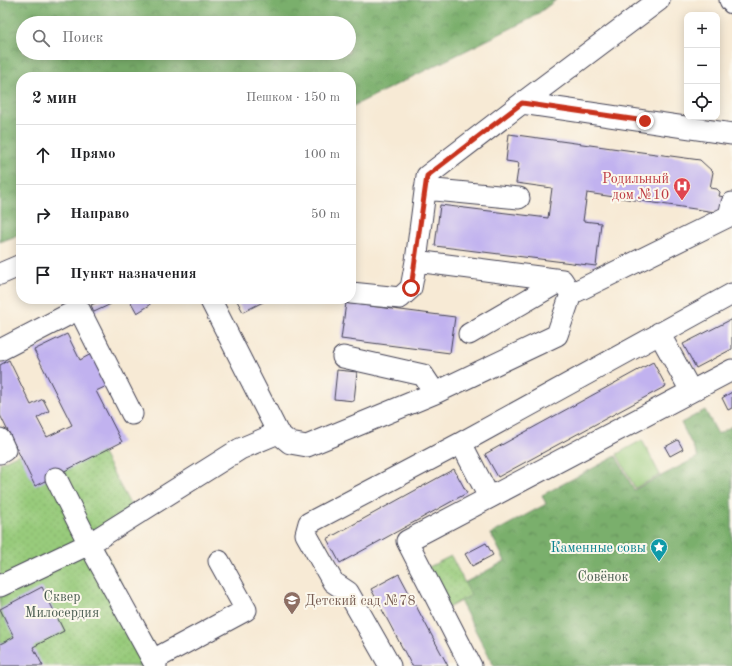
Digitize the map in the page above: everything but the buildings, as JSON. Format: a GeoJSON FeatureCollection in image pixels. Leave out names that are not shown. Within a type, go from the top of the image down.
{"type":"FeatureCollection","features":[{"type":"Feature","properties":{"kind":"street"},"geometry":{"type":"LineString","coordinates":[[356,294],[400,298],[411,288],[427,176],[659,0]]}},
{"type":"Feature","properties":{"kind":"street"},"geometry":{"type":"LineString","coordinates":[[522,103],[732,134]]}},
{"type":"Feature","properties":{"kind":"street"},"geometry":{"type":"LineString","coordinates":[[425,189],[519,198]]}},
{"type":"Feature","properties":{"kind":"street"},"geometry":{"type":"LineString","coordinates":[[469,334],[567,287],[729,216],[732,203]]}},
{"type":"Feature","properties":{"kind":"street"},"geometry":{"type":"LineString","coordinates":[[416,261],[567,287]]}},
{"type":"Feature","properties":{"kind":"street"},"geometry":{"type":"LineString","coordinates":[[0,274],[16,267]]}},
{"type":"Feature","properties":{"kind":"street"},"geometry":{"type":"LineString","coordinates":[[213,304],[278,433],[290,443],[307,446],[435,393],[557,335],[567,287]]}},
{"type":"Feature","properties":{"kind":"street"},"geometry":{"type":"LineString","coordinates":[[390,666],[348,592],[333,582],[306,534],[309,523],[461,443],[732,294]]}},
{"type":"Feature","properties":{"kind":"street"},"geometry":{"type":"LineString","coordinates":[[0,350],[79,309],[132,414]]}},
{"type":"Feature","properties":{"kind":"street"},"geometry":{"type":"LineString","coordinates":[[659,333],[691,391]]}},
{"type":"Feature","properties":{"kind":"street"},"geometry":{"type":"LineString","coordinates":[[343,357],[422,375],[435,393]]}},
{"type":"Feature","properties":{"kind":"street"},"geometry":{"type":"LineString","coordinates":[[472,666],[407,541],[732,370]]}},
{"type":"Feature","properties":{"kind":"street"},"geometry":{"type":"LineString","coordinates":[[0,586],[89,544],[240,449],[278,433]]}},
{"type":"Feature","properties":{"kind":"street"},"geometry":{"type":"LineString","coordinates":[[0,439],[5,450],[0,453]]}},
{"type":"Feature","properties":{"kind":"street"},"geometry":{"type":"LineString","coordinates":[[461,443],[489,497]]}},
{"type":"Feature","properties":{"kind":"street"},"geometry":{"type":"LineString","coordinates":[[56,478],[89,544],[155,663],[246,610],[219,561]]}},
{"type":"Feature","properties":{"kind":"green space"},"geometry":{"type":"Polygon","coordinates":[[[0,0],[556,0],[532,18],[356,105],[356,72],[16,72],[16,236],[0,242],[0,0]]]}},
{"type":"Feature","properties":{"kind":"green space","name":"Совёнок"},"geometry":{"type":"Polygon","coordinates":[[[705,410],[718,434],[732,426],[732,666],[494,666],[460,601],[471,595],[464,583],[505,561],[491,534],[546,504],[542,495],[616,456],[634,490],[698,457],[681,423],[705,410]]]}},
{"type":"Feature","properties":{"kind":"green space"},"geometry":{"type":"Polygon","coordinates":[[[642,440],[660,475],[635,488],[617,454],[642,440]]]}},
{"type":"Feature","properties":{"kind":"green space","name":"Сквер Милосердия"},"geometry":{"type":"Polygon","coordinates":[[[102,452],[132,508],[94,530],[163,666],[0,666],[0,463],[19,454],[102,452]]]}},
{"type":"Feature","properties":{"kind":"green space"},"geometry":{"type":"Polygon","coordinates":[[[451,556],[471,595],[448,608],[427,568],[451,556]]]}},
{"type":"Feature","properties":{"kind":"place","name":"Родильный дом №10"},"geometry":{"type":"Point","coordinates":[682,201]}},
{"type":"Feature","properties":{"kind":"place","name":"Каменные совы"},"geometry":{"type":"Point","coordinates":[659,562]}},
{"type":"Feature","properties":{"kind":"place","name":"Детский сад №78"},"geometry":{"type":"Point","coordinates":[292,615]}},
{"type":"Feature","properties":{"kind":"route"},"geometry":{"type":"LineString","coordinates":[[411,288],[427,176],[522,103],[645,121]]}}]}
